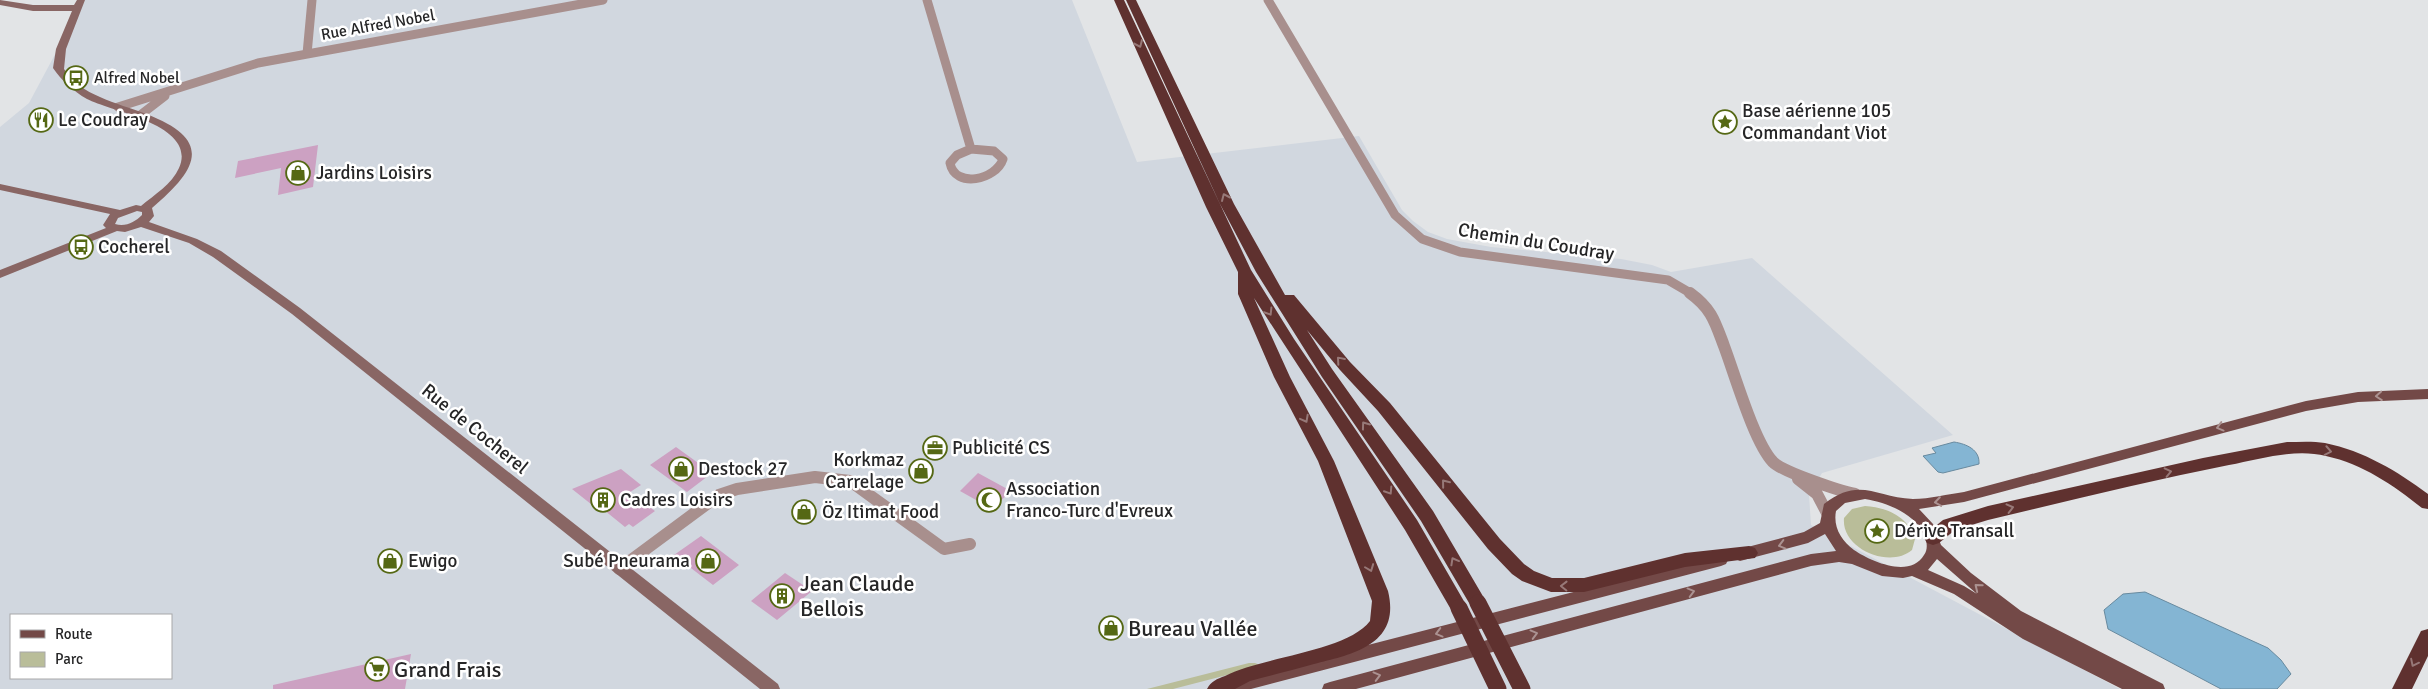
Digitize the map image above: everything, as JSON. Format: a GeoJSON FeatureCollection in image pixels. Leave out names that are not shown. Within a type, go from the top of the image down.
{"type":"FeatureCollection","features":[{"type":"Feature","properties":{"kind":"highway"},"geometry":{"type":"LineString","coordinates":[[1119,0],[1213,207],[1244,270],[1289,343],[1412,526],[1459,608],[1498,689]]}},
{"type":"Feature","properties":{"kind":"highway"},"geometry":{"type":"LineString","coordinates":[[1131,0],[1246,241],[1307,342],[1427,516],[1478,604],[1522,689]]}},
{"type":"Feature","properties":{"kind":"highway"},"geometry":{"type":"LineString","coordinates":[[1246,241],[1321,338],[1384,408],[1494,544],[1518,569],[1528,576],[1551,585],[1584,585],[1685,560],[1749,553]]}},
{"type":"Feature","properties":{"kind":"highway"},"geometry":{"type":"LineString","coordinates":[[1217,689],[1246,674],[1350,647],[1361,642],[1376,628],[1383,609],[1379,591],[1326,461],[1282,376],[1245,294],[1244,270]]}},
{"type":"Feature","properties":{"kind":"highway"},"geometry":{"type":"LineString","coordinates":[[1934,542],[1949,526],[1988,513],[2202,464],[2287,448],[2324,449],[2349,456],[2392,476],[2428,503]]}},
{"type":"Feature","properties":{"kind":"highway"},"geometry":{"type":"LineString","coordinates":[[2402,689],[2428,637]]}},
{"type":"Feature","properties":{"kind":"main road"},"geometry":{"type":"LineString","coordinates":[[1224,689],[1808,537],[1827,520],[1834,502],[1855,494],[1875,495],[1896,502],[1914,504],[1964,497],[2139,448],[2306,406],[2358,398],[2428,394]]}},
{"type":"Feature","properties":{"kind":"main road"},"geometry":{"type":"LineString","coordinates":[[1896,502],[1920,518],[1934,542],[1966,577],[2016,615],[2157,689]]}},
{"type":"Feature","properties":{"kind":"main road"},"geometry":{"type":"LineString","coordinates":[[1827,520],[1836,543],[1854,558],[1881,570],[1898,572],[1913,570],[1925,565],[1932,557],[1934,542]]}},
{"type":"Feature","properties":{"kind":"main road"},"geometry":{"type":"LineString","coordinates":[[1330,689],[1812,560],[1839,556],[1854,558]]}},
{"type":"Feature","properties":{"kind":"main road"},"geometry":{"type":"LineString","coordinates":[[1913,570],[1952,587],[2028,634],[2137,689]]}},
{"type":"Feature","properties":{"kind":"street","name":"Rue Alfred Nobel"},"geometry":{"type":"LineString","coordinates":[[307,54],[312,0]]}},
{"type":"Feature","properties":{"kind":"street","name":"Rue Alfred Nobel"},"geometry":{"type":"LineString","coordinates":[[118,107],[170,92],[226,72],[307,54],[562,4],[603,0]]}},
{"type":"Feature","properties":{"kind":"street"},"geometry":{"type":"LineString","coordinates":[[927,0],[971,150]]}},
{"type":"Feature","properties":{"kind":"street","name":"Chemin du Coudray"},"geometry":{"type":"LineString","coordinates":[[1268,0],[1395,215],[1422,239],[1460,252],[1668,280],[1692,294],[1712,313],[1751,419],[1767,454],[1775,464],[1835,490],[1855,494]]}},
{"type":"Feature","properties":{"kind":"street"},"geometry":{"type":"LineString","coordinates":[[0,2],[33,8],[79,4],[61,49],[58,68],[78,90],[167,127],[183,138],[187,146],[188,155],[184,168],[172,184],[145,208],[136,208],[119,213],[109,222],[109,225],[115,228]]}},
{"type":"Feature","properties":{"kind":"street","name":"Rue Alfred Nobel"},"geometry":{"type":"LineString","coordinates":[[139,116],[170,92]]}},
{"type":"Feature","properties":{"kind":"street"},"geometry":{"type":"LineString","coordinates":[[971,150],[994,151],[1002,159],[1000,169],[979,178],[962,178],[955,175],[951,171],[950,163],[957,154],[971,150]]}},
{"type":"Feature","properties":{"kind":"street"},"geometry":{"type":"LineString","coordinates":[[0,187],[99,206],[119,213]]}},
{"type":"Feature","properties":{"kind":"street"},"geometry":{"type":"LineString","coordinates":[[0,274],[115,228],[124,228],[140,222],[150,213],[145,208]]}},
{"type":"Feature","properties":{"kind":"street","name":"Rue de Cocherel"},"geometry":{"type":"LineString","coordinates":[[140,222],[193,241],[216,254],[296,311],[772,689]]}},
{"type":"Feature","properties":{"kind":"street","name":"Chemin du Coudray"},"geometry":{"type":"LineString","coordinates":[[1787,470],[1817,494],[1827,520]]}},
{"type":"Feature","properties":{"kind":"street"},"geometry":{"type":"LineString","coordinates":[[619,569],[719,495],[737,489],[815,477],[850,481],[944,550],[970,544]]}},
{"type":"Feature","properties":{"kind":"shaded area"},"geometry":{"type":"Polygon","coordinates":[[[84,0],[1072,0],[1137,162],[1359,136],[1402,210],[1428,232],[1447,239],[1491,247],[1621,259],[1652,265],[1671,272],[1752,258],[1953,435],[1822,473],[1809,495],[1811,525],[2120,689],[0,689],[0,127],[29,103],[84,0]]]}},
{"type":"Feature","properties":{"kind":"green space"},"geometry":{"type":"Polygon","coordinates":[[[1865,506],[1881,508],[1902,519],[1912,531],[1915,539],[1912,550],[1903,555],[1892,557],[1869,553],[1858,547],[1850,539],[1845,529],[1844,518],[1852,509],[1865,506]]]}},
{"type":"Feature","properties":{"kind":"green space"},"geometry":{"type":"Polygon","coordinates":[[[1249,663],[1262,666],[1173,689],[1147,689],[1249,663]]]}},
{"type":"Feature","properties":{"kind":"water"},"geometry":{"type":"Polygon","coordinates":[[[1954,442],[1972,448],[1979,459],[1979,464],[1943,473],[1938,472],[1923,456],[1936,453],[1932,448],[1954,442]]]}},
{"type":"Feature","properties":{"kind":"water"},"geometry":{"type":"Polygon","coordinates":[[[2145,592],[2268,648],[2281,660],[2291,674],[2277,689],[2221,689],[2108,629],[2104,610],[2123,594],[2145,592]]]}},
{"type":"Feature","properties":{"kind":"building","name":"Jardins Loisirs"},"geometry":{"type":"Polygon","coordinates":[[[318,145],[313,187],[278,195],[281,168],[235,178],[238,161],[318,145]]]}},
{"type":"Feature","properties":{"kind":"building","name":"Destock 27"},"geometry":{"type":"Polygon","coordinates":[[[676,447],[712,473],[687,492],[650,465],[676,447]]]}},
{"type":"Feature","properties":{"kind":"building","name":"Cadres Loisirs"},"geometry":{"type":"Polygon","coordinates":[[[621,469],[641,485],[624,496],[641,507],[645,504],[655,511],[633,527],[629,524],[625,527],[604,510],[601,512],[572,489],[621,469]]]}},
{"type":"Feature","properties":{"kind":"building","name":"Association Franco-Turc d'Evreux"},"geometry":{"type":"Polygon","coordinates":[[[978,473],[1011,491],[992,509],[960,491],[978,473]]]}},
{"type":"Feature","properties":{"kind":"building","name":"Subé Pneurama"},"geometry":{"type":"Polygon","coordinates":[[[701,536],[739,565],[713,585],[674,555],[701,536]]]}},
{"type":"Feature","properties":{"kind":"building","name":"Jean Claude Bellois"},"geometry":{"type":"Polygon","coordinates":[[[785,573],[812,591],[777,620],[751,601],[785,573]]]}},
{"type":"Feature","properties":{"kind":"building","name":"Grand Frais"},"geometry":{"type":"Polygon","coordinates":[[[411,654],[405,689],[273,689],[273,685],[411,654]]]}},
{"type":"Feature","properties":{"kind":"place","name":"Alfred Nobel"},"geometry":{"type":"Point","coordinates":[76,78]}},
{"type":"Feature","properties":{"kind":"place","name":"Le Coudray"},"geometry":{"type":"Point","coordinates":[41,120]}},
{"type":"Feature","properties":{"kind":"place","name":"Base aérienne 105 Commandant Viot"},"geometry":{"type":"Point","coordinates":[1725,122]}},
{"type":"Feature","properties":{"kind":"place","name":"Jardins Loisirs"},"geometry":{"type":"Point","coordinates":[298,173]}},
{"type":"Feature","properties":{"kind":"place","name":"Cocherel"},"geometry":{"type":"Point","coordinates":[81,247]}},
{"type":"Feature","properties":{"kind":"place","name":"Publicité CS"},"geometry":{"type":"Point","coordinates":[935,448]}},
{"type":"Feature","properties":{"kind":"place","name":"Destock 27"},"geometry":{"type":"Point","coordinates":[681,469]}},
{"type":"Feature","properties":{"kind":"place","name":"Korkmaz Carrelage"},"geometry":{"type":"Point","coordinates":[921,471]}},
{"type":"Feature","properties":{"kind":"place","name":"Cadres Loisirs"},"geometry":{"type":"Point","coordinates":[603,500]}},
{"type":"Feature","properties":{"kind":"place","name":"Association Franco-Turc d'Evreux"},"geometry":{"type":"Point","coordinates":[989,500]}},
{"type":"Feature","properties":{"kind":"place","name":"Öz Itimat Food"},"geometry":{"type":"Point","coordinates":[804,512]}},
{"type":"Feature","properties":{"kind":"place","name":"Dérive Transall"},"geometry":{"type":"Point","coordinates":[1877,531]}},
{"type":"Feature","properties":{"kind":"place","name":"Ewigo"},"geometry":{"type":"Point","coordinates":[390,561]}},
{"type":"Feature","properties":{"kind":"place","name":"Subé Pneurama"},"geometry":{"type":"Point","coordinates":[708,561]}},
{"type":"Feature","properties":{"kind":"place","name":"Jean Claude Bellois"},"geometry":{"type":"Point","coordinates":[782,596]}},
{"type":"Feature","properties":{"kind":"place","name":"Bureau Vallée"},"geometry":{"type":"Point","coordinates":[1111,628]}},
{"type":"Feature","properties":{"kind":"place","name":"Grand Frais"},"geometry":{"type":"Point","coordinates":[377,669]}}]}
